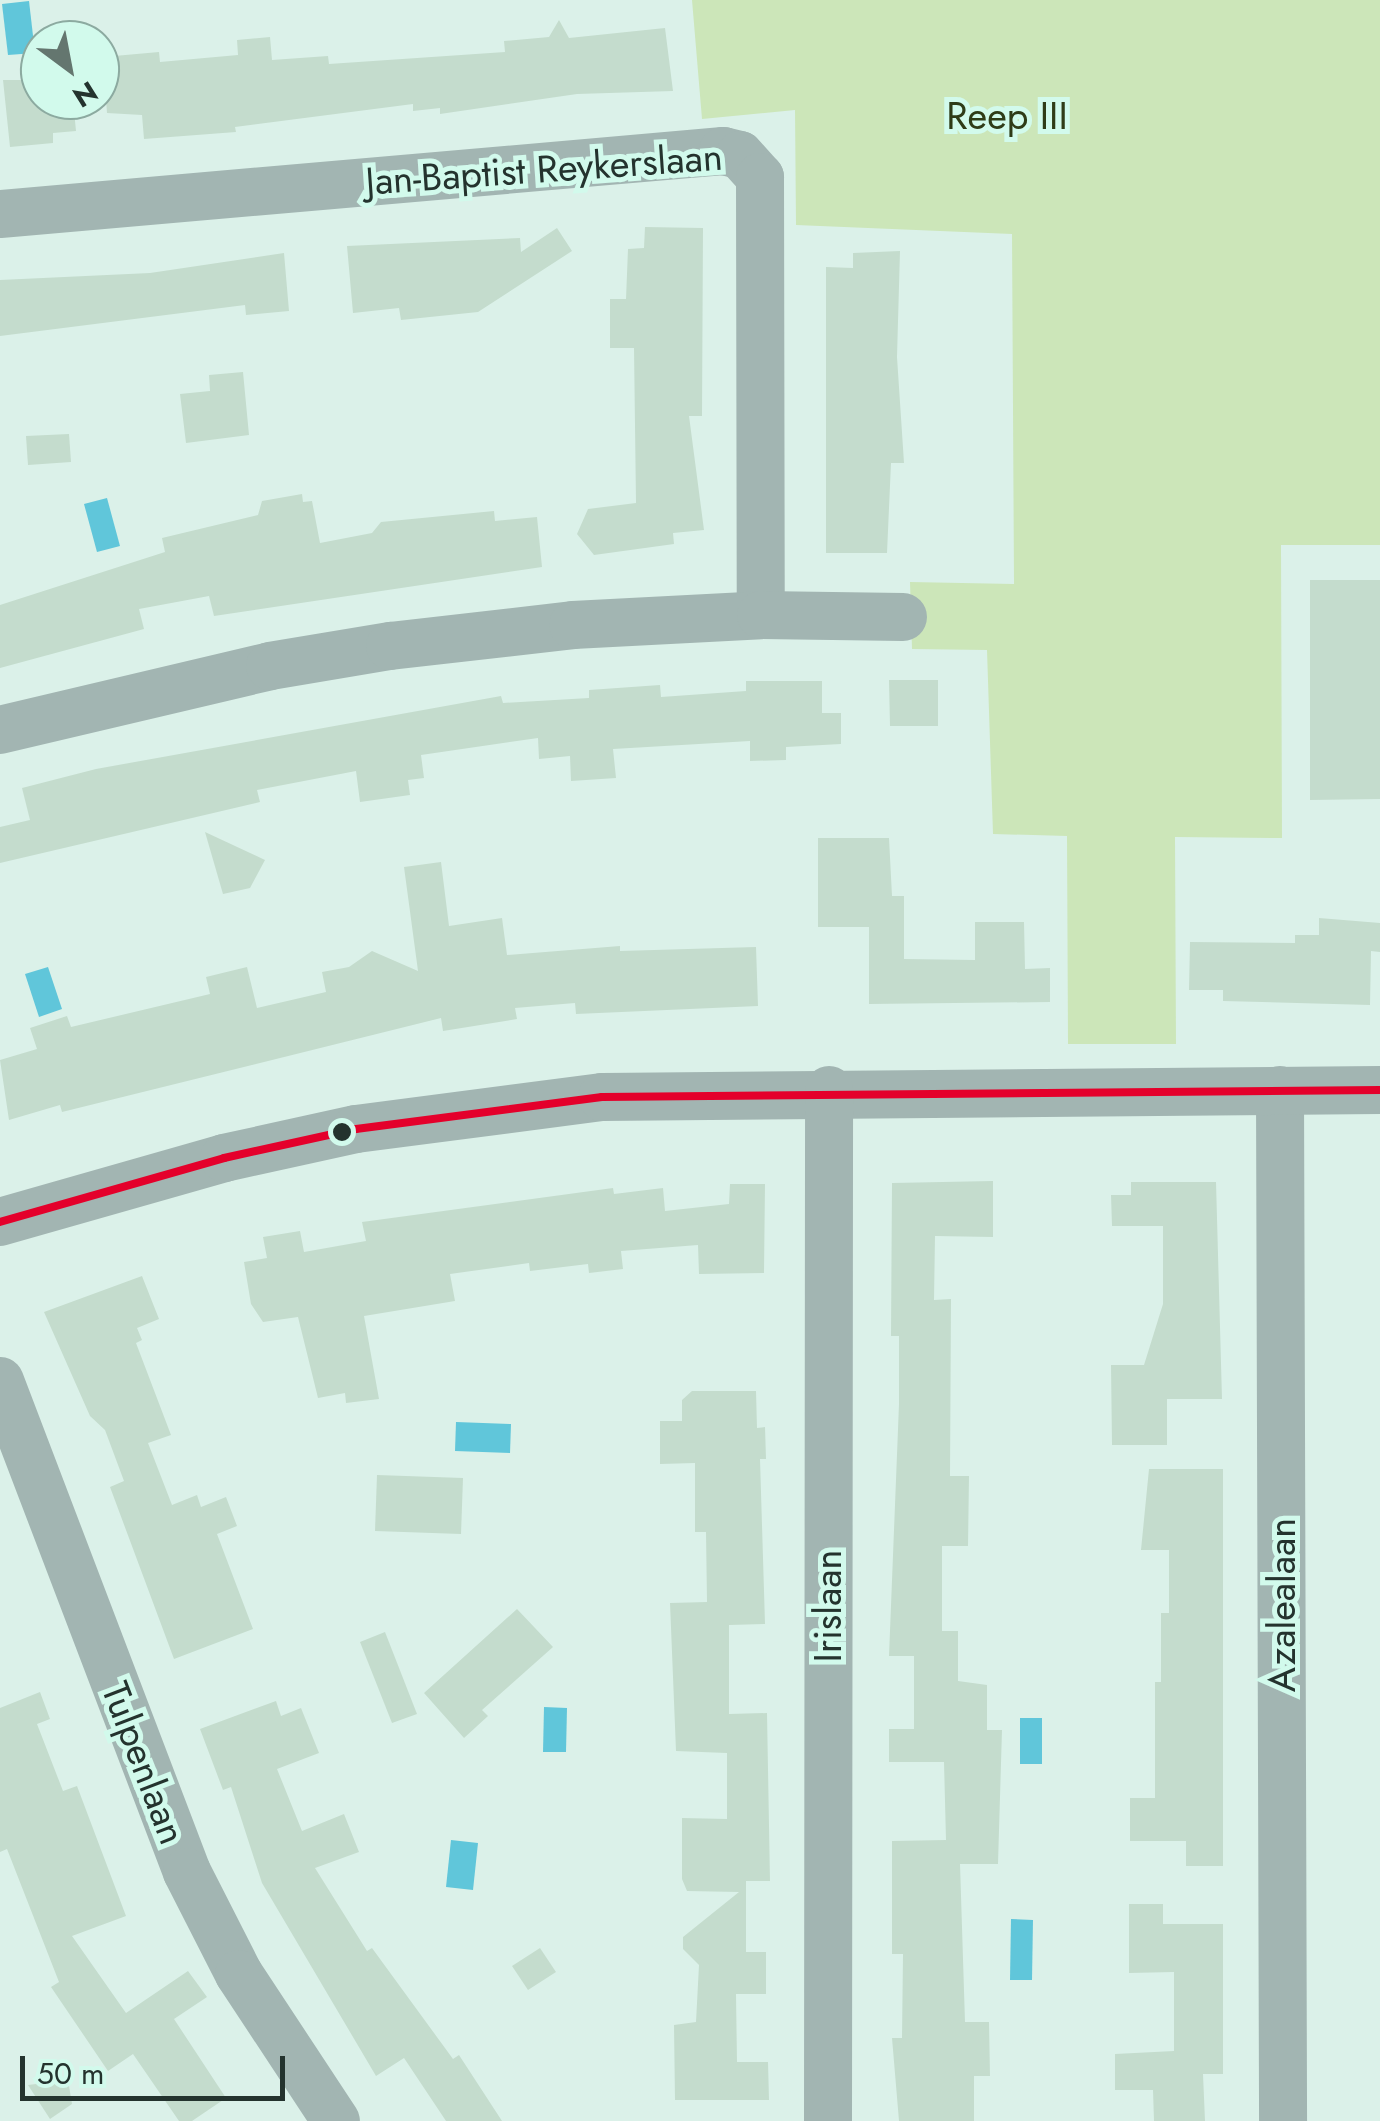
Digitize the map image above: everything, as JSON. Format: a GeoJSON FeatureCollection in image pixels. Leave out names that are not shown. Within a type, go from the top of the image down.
{"type":"FeatureCollection","features":[{"type":"Feature","properties":{"kind":"street","name":"Jan-Baptist Reykerslaan"},"geometry":{"type":"LineString","coordinates":[[0,214],[723,151],[740,155],[760,177],[761,614]]}},
{"type":"Feature","properties":{"kind":"street"},"geometry":{"type":"LineString","coordinates":[[0,730],[251,670],[390,646],[573,625],[761,614],[903,617]]}},
{"type":"Feature","properties":{"kind":"street"},"geometry":{"type":"LineString","coordinates":[[0,1222],[136,1180],[356,1129],[602,1096],[829,1090],[1380,1090]]}},
{"type":"Feature","properties":{"kind":"street","name":"Irislaan"},"geometry":{"type":"LineString","coordinates":[[828,2121],[829,1090]]}},
{"type":"Feature","properties":{"kind":"street","name":"Azalealaan"},"geometry":{"type":"LineString","coordinates":[[1280,1090],[1283,2121]]}},
{"type":"Feature","properties":{"kind":"street","name":"Tulpenlaan"},"geometry":{"type":"LineString","coordinates":[[0,1381],[187,1872],[238,1974],[336,2121]]}},
{"type":"Feature","properties":{"kind":"green space","name":"Reep III"},"geometry":{"type":"Polygon","coordinates":[[[692,0],[1380,0],[1380,545],[1281,545],[1282,838],[1175,837],[1176,1044],[1068,1044],[1067,836],[993,834],[987,650],[912,649],[910,582],[1014,584],[1012,234],[796,225],[795,110],[702,119],[692,0]]]}},
{"type":"Feature","properties":{"kind":"water"},"geometry":{"type":"Polygon","coordinates":[[[29,1],[31,20],[20,20],[20,54],[8,55],[2,4],[29,1]]]}},
{"type":"Feature","properties":{"kind":"water"},"geometry":{"type":"Polygon","coordinates":[[[107,498],[120,546],[97,552],[84,504],[107,498]]]}},
{"type":"Feature","properties":{"kind":"water"},"geometry":{"type":"Polygon","coordinates":[[[48,967],[62,1009],[39,1017],[25,974],[48,967]]]}},
{"type":"Feature","properties":{"kind":"water"},"geometry":{"type":"Polygon","coordinates":[[[456,1422],[511,1424],[510,1453],[455,1451],[456,1422]]]}},
{"type":"Feature","properties":{"kind":"water"},"geometry":{"type":"Polygon","coordinates":[[[544,1707],[567,1708],[566,1752],[543,1752],[544,1707]]]}},
{"type":"Feature","properties":{"kind":"water"},"geometry":{"type":"Polygon","coordinates":[[[1020,1718],[1042,1718],[1042,1764],[1020,1764],[1020,1718]]]}},
{"type":"Feature","properties":{"kind":"water"},"geometry":{"type":"Polygon","coordinates":[[[451,1840],[478,1843],[473,1890],[446,1887],[451,1840]]]}},
{"type":"Feature","properties":{"kind":"water"},"geometry":{"type":"Polygon","coordinates":[[[1011,1919],[1033,1920],[1032,1980],[1010,1980],[1011,1919]]]}},
{"type":"Feature","properties":{"kind":"building"},"geometry":{"type":"Polygon","coordinates":[[[559,20],[569,38],[665,28],[673,91],[577,94],[440,114],[440,108],[413,111],[413,104],[235,127],[236,132],[144,139],[142,115],[120,114],[120,55],[159,52],[160,62],[238,55],[237,40],[270,37],[272,60],[328,56],[329,64],[505,52],[504,41],[549,37],[559,20]]]}},
{"type":"Feature","properties":{"kind":"building"},"geometry":{"type":"Polygon","coordinates":[[[3,80],[20,80],[20,120],[75,120],[76,131],[53,133],[53,143],[10,147],[3,80]]]}},
{"type":"Feature","properties":{"kind":"building"},"geometry":{"type":"Polygon","coordinates":[[[645,227],[703,228],[702,416],[689,416],[704,530],[673,533],[674,544],[594,555],[577,534],[588,509],[636,503],[634,348],[610,348],[610,299],[626,299],[628,249],[644,248],[645,227]]]}},
{"type":"Feature","properties":{"kind":"building"},"geometry":{"type":"Polygon","coordinates":[[[557,228],[572,251],[478,312],[401,320],[399,308],[353,313],[347,246],[520,238],[521,252],[557,228]]]}},
{"type":"Feature","properties":{"kind":"building"},"geometry":{"type":"Polygon","coordinates":[[[900,251],[897,357],[904,463],[891,463],[887,553],[826,553],[826,267],[853,268],[853,253],[900,251]]]}},
{"type":"Feature","properties":{"kind":"building"},"geometry":{"type":"Polygon","coordinates":[[[284,253],[289,311],[246,315],[245,305],[0,336],[0,280],[150,273],[284,253]]]}},
{"type":"Feature","properties":{"kind":"building"},"geometry":{"type":"Polygon","coordinates":[[[243,372],[249,435],[186,443],[180,394],[210,391],[209,375],[243,372]]]}},
{"type":"Feature","properties":{"kind":"building"},"geometry":{"type":"Polygon","coordinates":[[[69,434],[71,462],[28,465],[26,436],[69,434]]]}},
{"type":"Feature","properties":{"kind":"building"},"geometry":{"type":"Polygon","coordinates":[[[302,494],[303,502],[312,501],[320,543],[372,533],[381,522],[494,511],[495,521],[537,517],[542,567],[214,616],[209,596],[139,609],[144,629],[0,668],[0,605],[165,552],[162,538],[258,515],[262,501],[302,494]]]}},
{"type":"Feature","properties":{"kind":"building"},"geometry":{"type":"Polygon","coordinates":[[[1310,580],[1380,580],[1380,799],[1310,800],[1310,580]]]}},
{"type":"Feature","properties":{"kind":"building"},"geometry":{"type":"Polygon","coordinates":[[[889,680],[938,680],[938,726],[890,726],[889,680]]]}},
{"type":"Feature","properties":{"kind":"building"},"geometry":{"type":"Polygon","coordinates":[[[746,681],[822,681],[822,713],[841,713],[841,744],[786,747],[786,760],[750,761],[750,741],[613,749],[616,778],[571,781],[570,756],[539,759],[538,738],[421,755],[424,778],[408,780],[410,795],[360,802],[356,771],[257,790],[260,802],[0,863],[0,827],[30,820],[22,788],[96,769],[501,696],[503,703],[589,698],[589,690],[660,685],[661,697],[746,691],[746,681]]]}},
{"type":"Feature","properties":{"kind":"building"},"geometry":{"type":"Polygon","coordinates":[[[205,832],[265,860],[250,888],[223,894],[205,832]]]}},
{"type":"Feature","properties":{"kind":"building"},"geometry":{"type":"Polygon","coordinates":[[[818,838],[889,838],[892,896],[904,896],[904,959],[975,960],[975,922],[1024,922],[1025,969],[1050,968],[1050,1002],[869,1004],[869,927],[818,927],[818,838]]]}},
{"type":"Feature","properties":{"kind":"building"},"geometry":{"type":"Polygon","coordinates":[[[441,862],[449,926],[502,918],[507,955],[620,946],[620,951],[756,947],[758,1006],[576,1014],[575,1003],[515,1008],[517,1019],[443,1031],[441,1018],[62,1112],[60,1105],[9,1120],[0,1060],[37,1049],[30,1028],[67,1016],[71,1027],[210,994],[206,977],[247,967],[257,1008],[326,992],[322,972],[349,967],[372,951],[418,971],[404,867],[441,862]]]}},
{"type":"Feature","properties":{"kind":"building"},"geometry":{"type":"Polygon","coordinates":[[[1319,918],[1380,923],[1380,952],[1371,951],[1370,1005],[1223,1001],[1223,990],[1189,990],[1190,942],[1295,943],[1295,935],[1319,935],[1319,918]]]}},
{"type":"Feature","properties":{"kind":"building"},"geometry":{"type":"Polygon","coordinates":[[[993,1181],[993,1237],[935,1236],[934,1300],[951,1299],[950,1476],[969,1476],[968,1546],[942,1546],[942,1631],[958,1631],[958,1681],[987,1685],[987,1730],[1002,1730],[998,1864],[960,1864],[965,2022],[989,2022],[990,2076],[974,2076],[974,2121],[899,2121],[892,2038],[902,2038],[903,1954],[892,1954],[892,1841],[946,1840],[944,1762],[889,1762],[889,1729],[914,1729],[914,1656],[889,1656],[899,1404],[899,1336],[891,1336],[892,1183],[993,1181]]]}},
{"type":"Feature","properties":{"kind":"building"},"geometry":{"type":"Polygon","coordinates":[[[1131,1182],[1216,1182],[1222,1399],[1167,1399],[1167,1445],[1112,1445],[1111,1365],[1144,1365],[1163,1304],[1163,1226],[1112,1226],[1111,1195],[1131,1195],[1131,1182]]]}},
{"type":"Feature","properties":{"kind":"building"},"geometry":{"type":"Polygon","coordinates":[[[730,1184],[765,1184],[764,1273],[699,1274],[698,1245],[621,1251],[623,1269],[589,1273],[588,1264],[530,1271],[529,1263],[450,1274],[455,1301],[364,1316],[379,1399],[346,1403],[345,1393],[318,1398],[298,1317],[263,1322],[251,1304],[244,1262],[267,1258],[263,1237],[300,1231],[304,1252],[366,1241],[362,1222],[613,1188],[614,1194],[663,1188],[665,1211],[729,1204],[730,1184]]]}},
{"type":"Feature","properties":{"kind":"building"},"geometry":{"type":"Polygon","coordinates":[[[142,1276],[159,1319],[137,1328],[142,1340],[136,1343],[171,1435],[148,1443],[172,1505],[197,1495],[201,1507],[226,1497],[237,1526],[217,1534],[253,1629],[174,1659],[110,1487],[124,1481],[105,1430],[90,1416],[44,1312],[142,1276]]]}},
{"type":"Feature","properties":{"kind":"building"},"geometry":{"type":"Polygon","coordinates":[[[692,1391],[756,1391],[757,1428],[765,1427],[766,1459],[760,1459],[765,1624],[729,1625],[729,1714],[767,1713],[770,1881],[746,1881],[746,1952],[766,1952],[766,1994],[736,1994],[737,2062],[768,2062],[769,2100],[675,2100],[674,2025],[696,2022],[699,1965],[683,1949],[683,1937],[739,1892],[687,1891],[682,1879],[682,1818],[727,1819],[727,1753],[676,1751],[670,1603],[707,1602],[706,1532],[695,1532],[695,1463],[660,1464],[660,1421],[682,1421],[682,1400],[692,1391]]]}},
{"type":"Feature","properties":{"kind":"building"},"geometry":{"type":"Polygon","coordinates":[[[1149,1469],[1223,1469],[1223,1866],[1186,1866],[1186,1841],[1130,1841],[1130,1798],[1155,1798],[1155,1682],[1161,1682],[1161,1613],[1169,1613],[1169,1550],[1141,1550],[1149,1469]]]}},
{"type":"Feature","properties":{"kind":"building"},"geometry":{"type":"Polygon","coordinates":[[[377,1475],[463,1478],[461,1534],[375,1531],[377,1475]]]}},
{"type":"Feature","properties":{"kind":"building"},"geometry":{"type":"Polygon","coordinates":[[[517,1609],[553,1647],[482,1710],[488,1716],[464,1738],[424,1693],[517,1609]]]}},
{"type":"Feature","properties":{"kind":"building"},"geometry":{"type":"Polygon","coordinates":[[[385,1632],[417,1714],[392,1723],[360,1642],[385,1632]]]}},
{"type":"Feature","properties":{"kind":"building"},"geometry":{"type":"Polygon","coordinates":[[[40,1692],[50,1719],[37,1724],[63,1791],[77,1786],[126,1916],[72,1936],[126,2013],[188,1971],[207,1997],[174,2019],[226,2098],[192,2121],[179,2121],[133,2054],[108,2071],[51,1987],[59,1982],[7,1849],[0,1852],[0,1708],[40,1692]]]}},
{"type":"Feature","properties":{"kind":"building"},"geometry":{"type":"Polygon","coordinates":[[[276,1701],[281,1716],[301,1708],[319,1753],[277,1769],[302,1831],[344,1814],[359,1852],[315,1868],[367,1951],[372,1948],[453,2059],[459,2055],[502,2121],[446,2121],[404,2058],[376,2076],[262,1883],[231,1787],[223,1790],[200,1729],[276,1701]]]}},
{"type":"Feature","properties":{"kind":"building"},"geometry":{"type":"Polygon","coordinates":[[[1129,1904],[1163,1904],[1163,1924],[1223,1924],[1223,2074],[1203,2074],[1205,2121],[1154,2121],[1153,2090],[1115,2090],[1115,2054],[1174,2051],[1174,1972],[1129,1973],[1129,1904]]]}},
{"type":"Feature","properties":{"kind":"building"},"geometry":{"type":"Polygon","coordinates":[[[540,1948],[556,1972],[528,1990],[512,1966],[540,1948]]]}},
{"type":"Feature","properties":{"kind":"building"},"geometry":{"type":"Polygon","coordinates":[[[68,2080],[72,2104],[50,2119],[28,2085],[68,2080]]]}},
{"type":"Feature","properties":{"kind":"transit line"},"geometry":{"type":"LineString","coordinates":[[0,1222],[224,1158],[356,1129],[602,1097],[1380,1090]]}}]}
